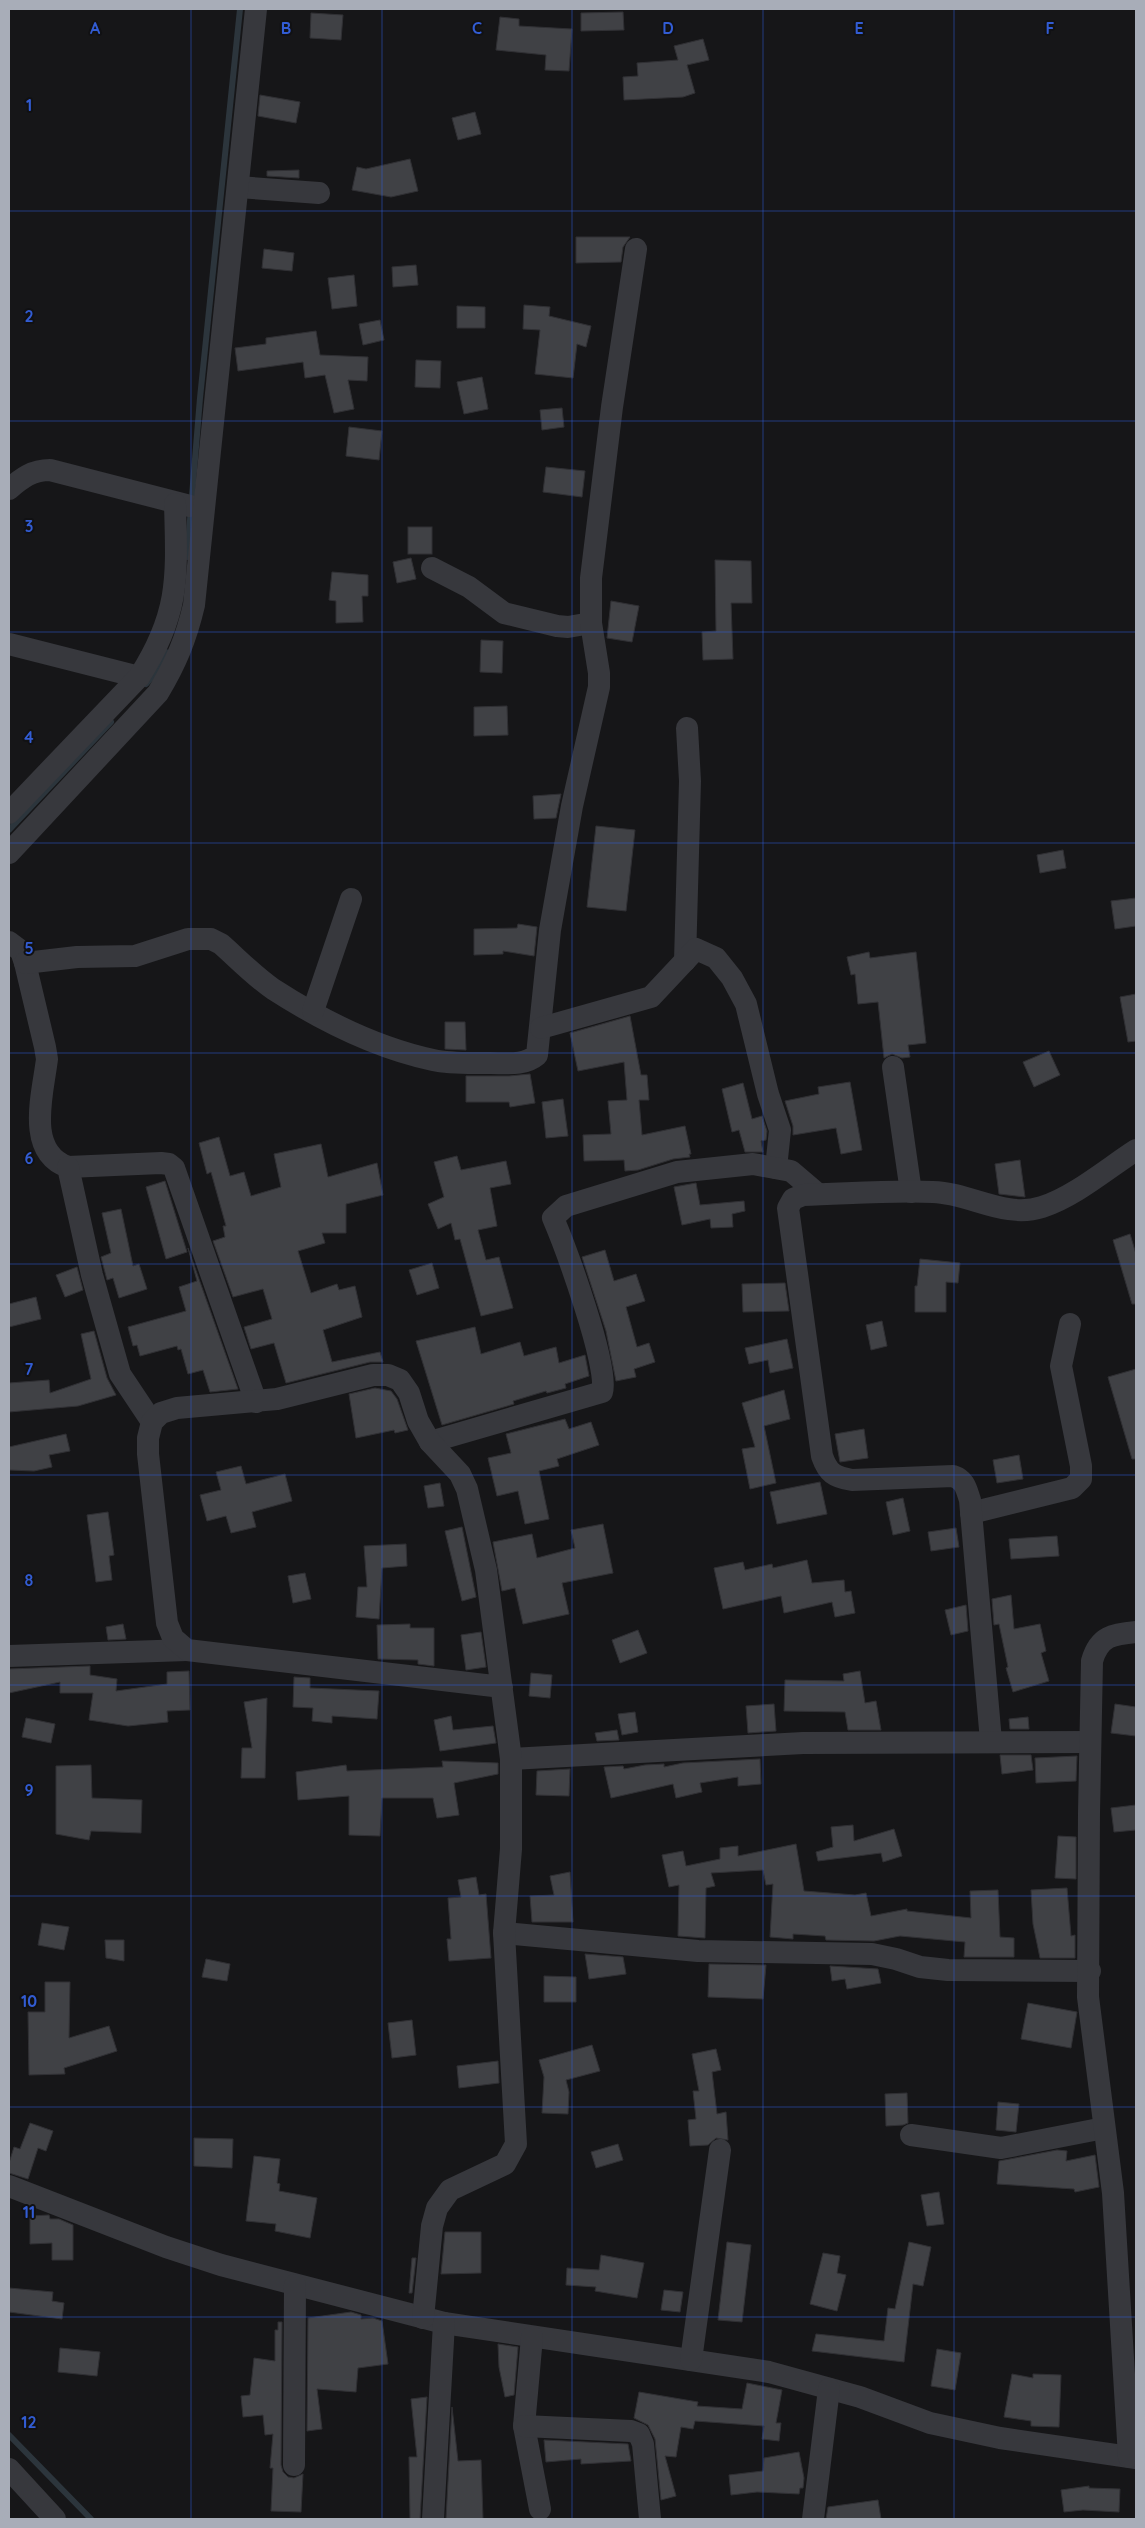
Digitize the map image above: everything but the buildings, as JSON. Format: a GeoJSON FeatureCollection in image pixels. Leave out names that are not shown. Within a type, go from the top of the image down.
{"type":"FeatureCollection","features":[{"type":"Feature","properties":{"kind":"street"},"geometry":{"type":"LineString","coordinates":[[9,813],[139,677],[156,651],[173,604],[190,506],[238,187],[256,9]]}},
{"type":"Feature","properties":{"kind":"street"},"geometry":{"type":"LineString","coordinates":[[238,187],[319,193]]}},
{"type":"Feature","properties":{"kind":"street"},"geometry":{"type":"LineString","coordinates":[[26,963],[77,957],[135,956],[188,939],[211,939],[221,944],[273,988],[343,1028],[381,1044],[433,1060],[461,1062],[530,1061],[537,1055],[555,901],[572,806],[599,687],[600,673],[591,623],[591,578],[612,407],[636,249]]}},
{"type":"Feature","properties":{"kind":"street"},"geometry":{"type":"LineString","coordinates":[[9,489],[27,474],[38,470],[50,470],[190,506]]}},
{"type":"Feature","properties":{"kind":"street"},"geometry":{"type":"LineString","coordinates":[[9,853],[134,720],[158,693],[173,669],[185,643],[194,605],[190,506]]}},
{"type":"Feature","properties":{"kind":"street"},"geometry":{"type":"LineString","coordinates":[[432,568],[468,587],[504,613],[557,626],[568,627],[591,623]]}},
{"type":"Feature","properties":{"kind":"street"},"geometry":{"type":"LineString","coordinates":[[9,644],[139,677]]}},
{"type":"Feature","properties":{"kind":"street"},"geometry":{"type":"LineString","coordinates":[[685,961],[690,781],[687,728]]}},
{"type":"Feature","properties":{"kind":"street"},"geometry":{"type":"LineString","coordinates":[[313,1011],[351,899]]}},
{"type":"Feature","properties":{"kind":"street"},"geometry":{"type":"LineString","coordinates":[[9,942],[21,951],[26,963],[46,1053],[41,1105],[42,1140],[47,1153],[57,1163],[68,1167],[161,1163],[169,1164],[174,1168],[256,1402]]}},
{"type":"Feature","properties":{"kind":"street"},"geometry":{"type":"LineString","coordinates":[[541,1028],[652,998],[696,949],[716,958],[732,978],[746,1004],[768,1094],[780,1130],[776,1168]]}},
{"type":"Feature","properties":{"kind":"street"},"geometry":{"type":"LineString","coordinates":[[893,1067],[911,1192]]}},
{"type":"Feature","properties":{"kind":"street"},"geometry":{"type":"LineString","coordinates":[[990,1741],[971,1513],[966,1485],[960,1478],[952,1476],[852,1480],[836,1477],[827,1470],[822,1456],[788,1208],[793,1199],[803,1195],[911,1192],[948,1194],[1008,1210],[1027,1211],[1042,1207],[1065,1196],[1136,1150]]}},
{"type":"Feature","properties":{"kind":"street"},"geometry":{"type":"LineString","coordinates":[[430,1442],[602,1392],[605,1383],[594,1340],[553,1218],[566,1206],[677,1172],[753,1164],[791,1171],[818,1194]]}},
{"type":"Feature","properties":{"kind":"street"},"geometry":{"type":"LineString","coordinates":[[68,1167],[92,1275],[120,1374],[152,1422]]}},
{"type":"Feature","properties":{"kind":"street"},"geometry":{"type":"LineString","coordinates":[[971,1513],[1072,1488],[1080,1479],[1081,1466],[1061,1366],[1070,1324]]}},
{"type":"Feature","properties":{"kind":"street"},"geometry":{"type":"LineString","coordinates":[[187,1650],[173,1638],[167,1623],[148,1454],[148,1438],[152,1422],[161,1412],[177,1408],[256,1402],[374,1375],[388,1375],[400,1380],[409,1393],[418,1421],[430,1442],[460,1474],[467,1489],[486,1570],[511,1759],[511,1849],[504,1933],[516,2144],[505,2164],[450,2190],[437,2208],[432,2226],[423,2318]]}},
{"type":"Feature","properties":{"kind":"street"},"geometry":{"type":"LineString","coordinates":[[9,2186],[166,2247],[221,2265],[423,2318],[532,2337],[768,2372],[797,2378],[860,2397],[930,2423],[1000,2438],[1133,2457],[1112,2194],[1088,1997],[1090,1971],[1092,1661],[1096,1648],[1104,1639],[1118,1633],[1136,1632]]}},
{"type":"Feature","properties":{"kind":"street"},"geometry":{"type":"LineString","coordinates":[[9,1656],[187,1650],[502,1687]]}},
{"type":"Feature","properties":{"kind":"street"},"geometry":{"type":"LineString","coordinates":[[511,1759],[803,1743],[1090,1742]]}},
{"type":"Feature","properties":{"kind":"street"},"geometry":{"type":"LineString","coordinates":[[504,1933],[698,1950],[872,1954],[920,1967],[948,1970],[1090,1971]]}},
{"type":"Feature","properties":{"kind":"street"},"geometry":{"type":"LineString","coordinates":[[911,2135],[1001,2148],[1104,2128]]}},
{"type":"Feature","properties":{"kind":"street"},"geometry":{"type":"LineString","coordinates":[[691,2360],[720,2150]]}},
{"type":"Feature","properties":{"kind":"street"},"geometry":{"type":"LineString","coordinates":[[294,2465],[295,2284]]}},
{"type":"Feature","properties":{"kind":"street"},"geometry":{"type":"LineString","coordinates":[[433,2519],[444,2323]]}},
{"type":"Feature","properties":{"kind":"street"},"geometry":{"type":"LineString","coordinates":[[532,2337],[524,2426],[540,2509]]}},
{"type":"Feature","properties":{"kind":"street"},"geometry":{"type":"LineString","coordinates":[[813,2519],[829,2389]]}},
{"type":"Feature","properties":{"kind":"street"},"geometry":{"type":"LineString","coordinates":[[524,2426],[632,2431],[639,2434],[643,2444],[650,2519]]}},
{"type":"Feature","properties":{"kind":"street"},"geometry":{"type":"LineString","coordinates":[[9,2469],[55,2519]]}},
{"type":"Feature","properties":{"kind":"waterway"},"geometry":{"type":"LineString","coordinates":[[187,557],[200,398],[240,9]]}},
{"type":"Feature","properties":{"kind":"waterway"},"geometry":{"type":"LineString","coordinates":[[146,684],[156,673],[166,652]]}},
{"type":"Feature","properties":{"kind":"waterway"},"geometry":{"type":"LineString","coordinates":[[9,830],[111,722]]}},
{"type":"Feature","properties":{"kind":"waterway"},"geometry":{"type":"LineString","coordinates":[[9,2435],[91,2519]]}}]}
